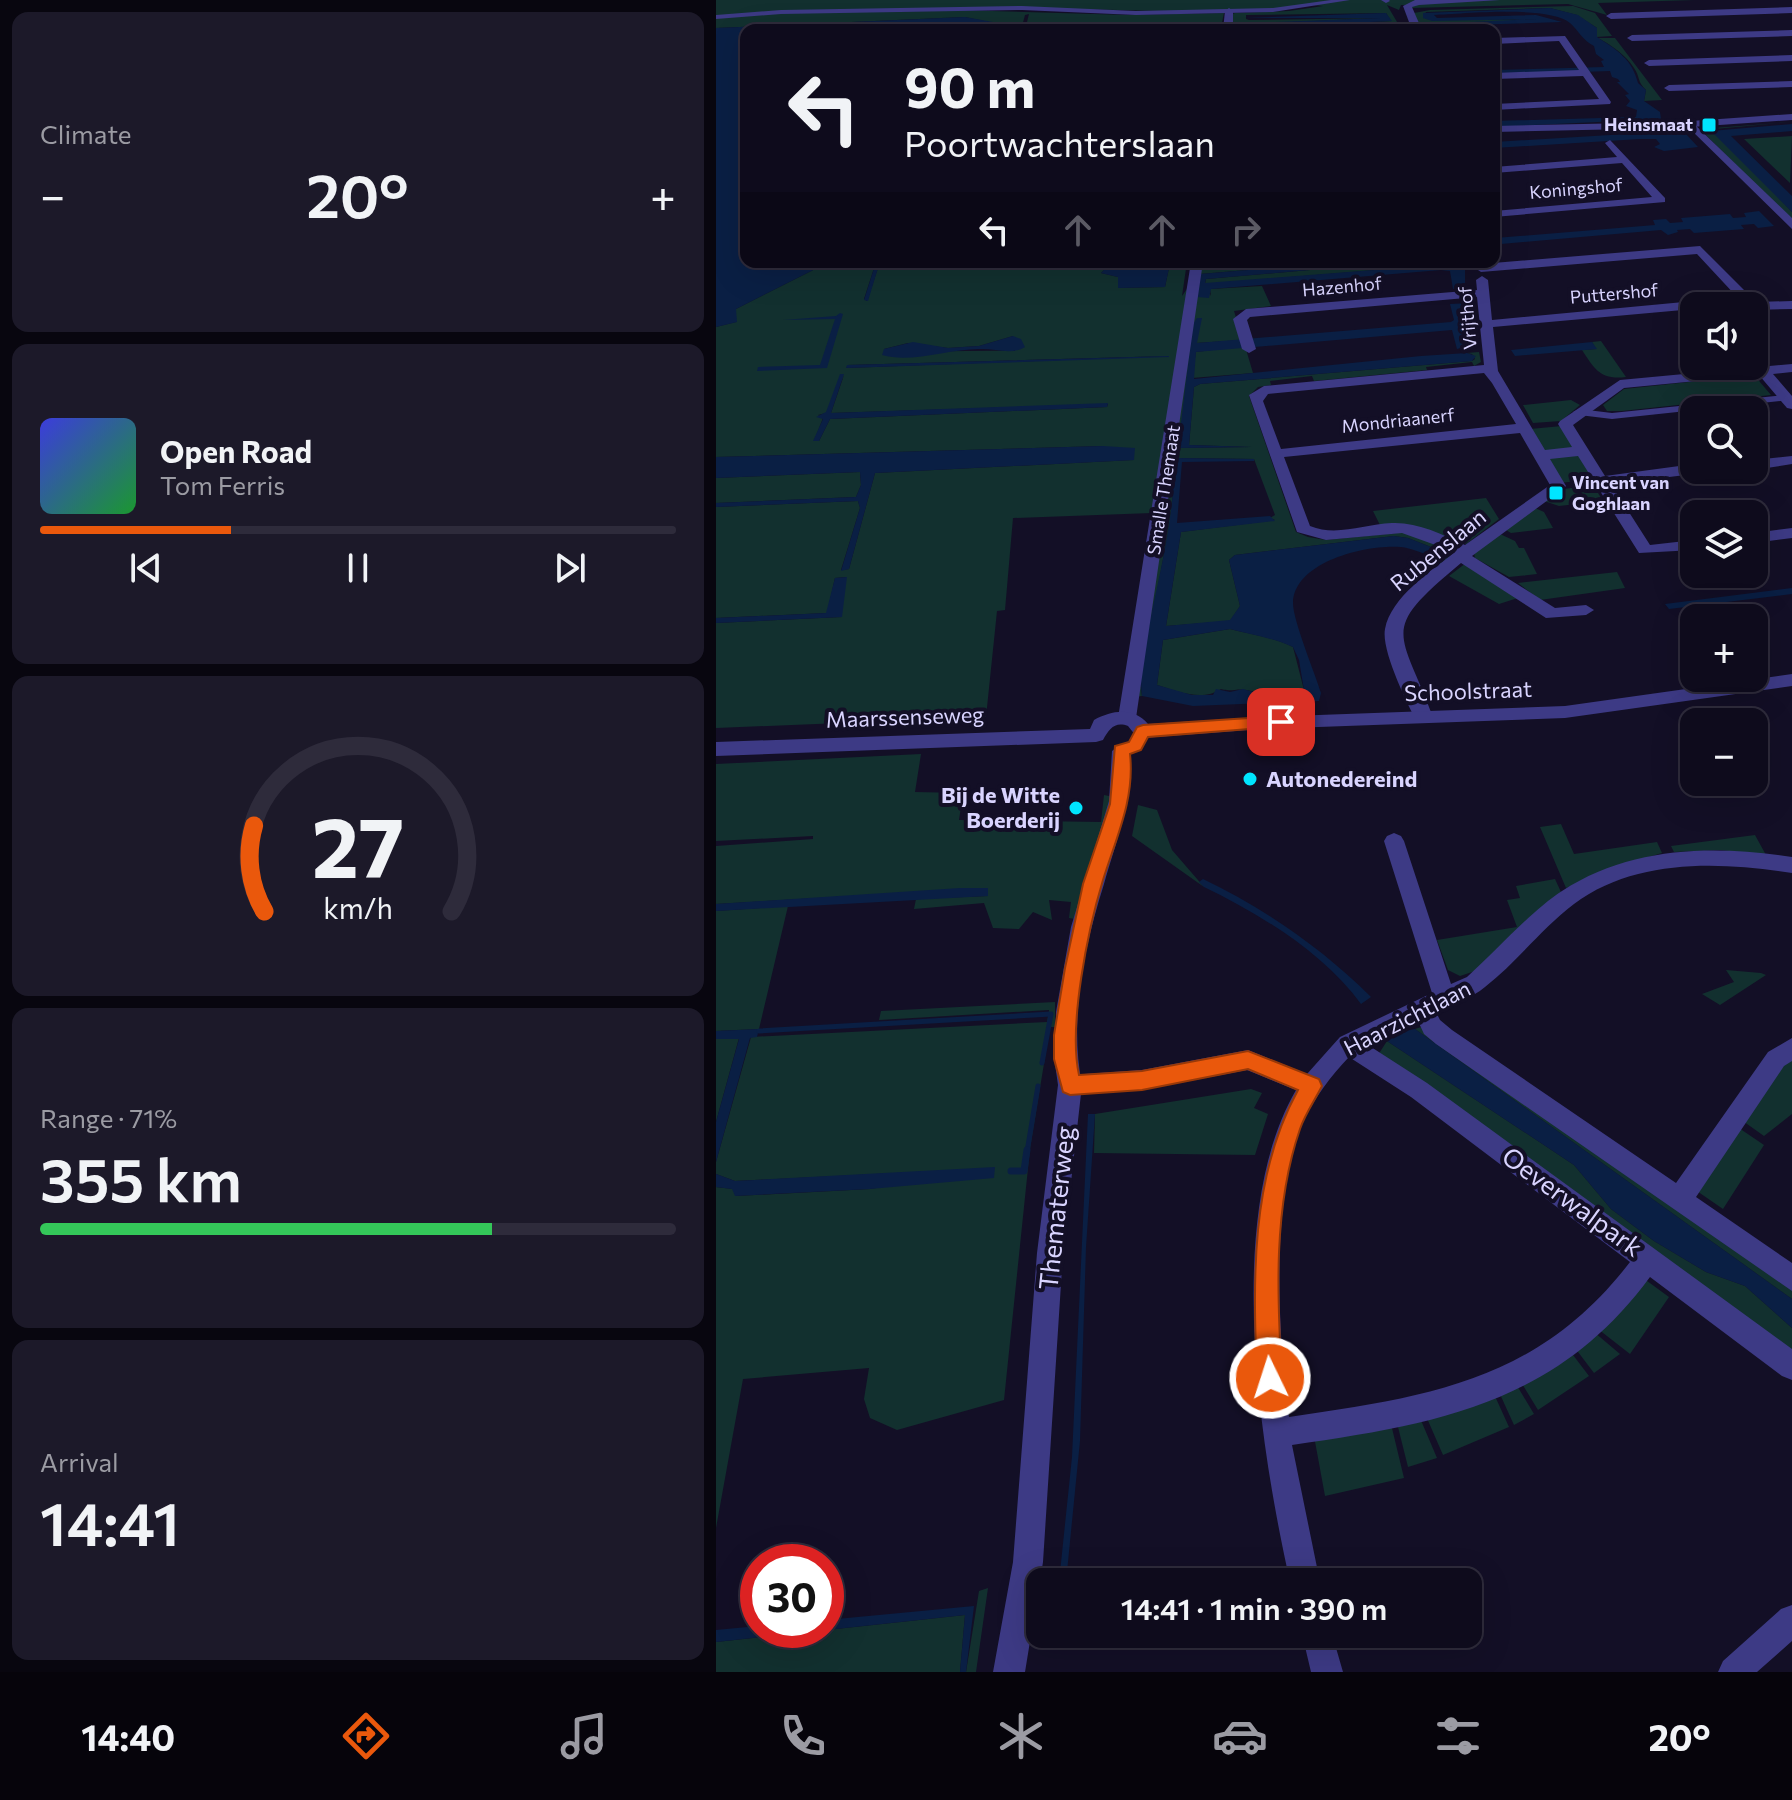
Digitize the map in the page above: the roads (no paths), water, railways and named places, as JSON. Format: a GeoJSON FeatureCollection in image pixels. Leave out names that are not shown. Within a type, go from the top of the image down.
{"type":"FeatureCollection","features":[{"type":"Feature","properties":{"kind":"street"},"geometry":{"type":"LineString","coordinates":[[716,17],[781,12],[1022,8],[1136,13],[1229,11],[1301,8],[1346,0]]}},
{"type":"Feature","properties":{"kind":"street"},"geometry":{"type":"LineString","coordinates":[[1414,24],[1407,6],[1418,2],[1496,0]]}},
{"type":"Feature","properties":{"kind":"street"},"geometry":{"type":"LineString","coordinates":[[1611,16],[1792,10]]}},
{"type":"Feature","properties":{"kind":"street"},"geometry":{"type":"LineString","coordinates":[[1228,24],[1229,11]]}},
{"type":"Feature","properties":{"kind":"street"},"geometry":{"type":"LineString","coordinates":[[1660,14],[1679,37]]}},
{"type":"Feature","properties":{"kind":"street"},"geometry":{"type":"LineString","coordinates":[[1632,38],[1792,33]]}},
{"type":"Feature","properties":{"kind":"street"},"geometry":{"type":"LineString","coordinates":[[1500,41],[1562,38],[1606,102],[1500,107]]}},
{"type":"Feature","properties":{"kind":"street"},"geometry":{"type":"LineString","coordinates":[[1669,88],[1710,74],[1792,58]]}},
{"type":"Feature","properties":{"kind":"street"},"geometry":{"type":"LineString","coordinates":[[1649,63],[1792,84]]}},
{"type":"Feature","properties":{"kind":"street"},"geometry":{"type":"LineString","coordinates":[[1500,68],[1584,69]]}},
{"type":"Feature","properties":{"kind":"street"},"geometry":{"type":"LineString","coordinates":[[1500,76],[1584,69]]}},
{"type":"Feature","properties":{"kind":"street"},"geometry":{"type":"LineString","coordinates":[[1716,99],[1792,94]]}},
{"type":"Feature","properties":{"kind":"street"},"geometry":{"type":"LineString","coordinates":[[1500,129],[1691,124],[1792,117]]}},
{"type":"Feature","properties":{"kind":"street"},"geometry":{"type":"LineString","coordinates":[[1691,124],[1792,225]]}},
{"type":"Feature","properties":{"kind":"street"},"geometry":{"type":"LineString","coordinates":[[1610,143],[1625,160]]}},
{"type":"Feature","properties":{"kind":"street"},"geometry":{"type":"LineString","coordinates":[[1500,170],[1625,160]]}},
{"type":"Feature","properties":{"kind":"street","name":"Koningshof"},"geometry":{"type":"LineString","coordinates":[[1500,213],[1661,200],[1625,160]]}},
{"type":"Feature","properties":{"kind":"street"},"geometry":{"type":"LineString","coordinates":[[1500,264],[1700,250],[1740,292]]}},
{"type":"Feature","properties":{"kind":"street","name":"Smalle Themaat"},"geometry":{"type":"LineString","coordinates":[[1127,718],[1196,268]]}},
{"type":"Feature","properties":{"kind":"street","name":"Vrijthof"},"geometry":{"type":"LineString","coordinates":[[1481,268],[1491,371]]}},
{"type":"Feature","properties":{"kind":"street","name":"Hazenhof"},"geometry":{"type":"LineString","coordinates":[[1248,344],[1240,319],[1246,313],[1483,293]]}},
{"type":"Feature","properties":{"kind":"street","name":"Puttershof"},"geometry":{"type":"LineString","coordinates":[[1768,304],[1792,305]]}},
{"type":"Feature","properties":{"kind":"street","name":"Puttershof"},"geometry":{"type":"LineString","coordinates":[[1487,324],[1680,309]]}},
{"type":"Feature","properties":{"kind":"street"},"geometry":{"type":"LineString","coordinates":[[1768,370],[1792,368]]}},
{"type":"Feature","properties":{"kind":"street"},"geometry":{"type":"LineString","coordinates":[[1582,451],[1540,455],[1491,371],[1484,369],[1260,392],[1256,401],[1297,520],[1307,532],[1333,535],[1405,528],[1465,555],[1552,614],[1586,610]]}},
{"type":"Feature","properties":{"kind":"street"},"geometry":{"type":"LineString","coordinates":[[1768,377],[1789,401]]}},
{"type":"Feature","properties":{"kind":"street"},"geometry":{"type":"LineString","coordinates":[[1680,379],[1620,384],[1565,424],[1645,550],[1680,546]]}},
{"type":"Feature","properties":{"kind":"street"},"geometry":{"type":"LineString","coordinates":[[1579,412],[1612,416],[1789,401]]}},
{"type":"Feature","properties":{"kind":"street","name":"Mondriaanerf"},"geometry":{"type":"LineString","coordinates":[[1275,454],[1524,428]]}},
{"type":"Feature","properties":{"kind":"street","name":"Rubenslaan"},"geometry":{"type":"LineString","coordinates":[[1424,717],[1396,649],[1393,628],[1397,614],[1408,599],[1558,486],[1540,455]]}},
{"type":"Feature","properties":{"kind":"street"},"geometry":{"type":"LineString","coordinates":[[1768,463],[1792,460]]}},
{"type":"Feature","properties":{"kind":"street"},"geometry":{"type":"LineString","coordinates":[[1601,481],[1680,471]]}},
{"type":"Feature","properties":{"kind":"street"},"geometry":{"type":"LineString","coordinates":[[1768,536],[1792,533]]}},
{"type":"Feature","properties":{"kind":"street","name":"Schoolstraat"},"geometry":{"type":"LineString","coordinates":[[1143,731],[1262,723],[1565,712],[1792,680]]}},
{"type":"Feature","properties":{"kind":"street"},"geometry":{"type":"LineString","coordinates":[[1127,718],[1135,721],[1143,731],[1135,746],[1121,751],[1106,748],[1096,735],[1107,721],[1127,718]]}},
{"type":"Feature","properties":{"kind":"street","name":"Maarssenseweg"},"geometry":{"type":"LineString","coordinates":[[716,749],[1096,735]]}},
{"type":"Feature","properties":{"kind":"street","name":"Thematerweg"},"geometry":{"type":"LineString","coordinates":[[1009,1672],[1028,1562],[1050,1253],[1070,1085],[1065,1035],[1092,884],[1119,804],[1123,776],[1121,751]]}},
{"type":"Feature","properties":{"kind":"street"},"geometry":{"type":"LineString","coordinates":[[1394,841],[1434,1003],[1432,1027],[1792,1278]]}},
{"type":"Feature","properties":{"kind":"street","name":"Haarzichtlaan"},"geometry":{"type":"LineString","coordinates":[[1302,1568],[1275,1433],[1266,1301],[1275,1177],[1290,1125],[1311,1086],[1332,1058],[1348,1044],[1490,973],[1567,898],[1605,876],[1638,866],[1702,857],[1746,858],[1792,865]]}},
{"type":"Feature","properties":{"kind":"street","name":"Oeverwalpark"},"geometry":{"type":"LineString","coordinates":[[1348,1044],[1419,1090],[1792,1366]]}},
{"type":"Feature","properties":{"kind":"street"},"geometry":{"type":"LineString","coordinates":[[1679,1200],[1776,1059],[1792,1048]]}},
{"type":"Feature","properties":{"kind":"street"},"geometry":{"type":"LineString","coordinates":[[1070,1085],[1142,1080],[1248,1060],[1311,1086]]}},
{"type":"Feature","properties":{"kind":"street"},"geometry":{"type":"LineString","coordinates":[[1275,1433],[1419,1410],[1479,1393],[1516,1377],[1553,1355],[1590,1327],[1621,1295],[1648,1259]]}},
{"type":"Feature","properties":{"kind":"street"},"geometry":{"type":"LineString","coordinates":[[1734,1672],[1792,1620]]}},
{"type":"Feature","properties":{"kind":"street"},"geometry":{"type":"LineString","coordinates":[[1321,1648],[1327,1672]]}},
{"type":"Feature","properties":{"kind":"water"},"geometry":{"type":"Polygon","coordinates":[[[1550,8],[1578,15],[1597,28],[1597,37],[1628,61],[1638,83],[1646,90],[1644,101],[1660,112],[1661,119],[1500,127],[1500,121],[1636,117],[1637,110],[1626,106],[1630,101],[1625,95],[1629,94],[1610,71],[1500,75],[1500,70],[1604,67],[1601,61],[1604,60],[1596,54],[1594,46],[1559,17],[1525,12],[1434,15],[1437,18],[1536,15],[1562,22],[1425,24],[1538,19],[1432,21],[1423,18],[1423,13],[1550,8]]]}},
{"type":"Feature","properties":{"kind":"water"},"geometry":{"type":"Polygon","coordinates":[[[1386,13],[1392,21],[1249,24],[1380,18],[1245,18],[1386,13]]]}},
{"type":"Feature","properties":{"kind":"water"},"geometry":{"type":"Polygon","coordinates":[[[965,17],[1004,24],[807,24],[965,17]]]}},
{"type":"Feature","properties":{"kind":"water"},"geometry":{"type":"Polygon","coordinates":[[[740,27],[740,268],[817,268],[736,309],[737,322],[716,327],[716,28],[740,27]]]}},
{"type":"Feature","properties":{"kind":"water"},"geometry":{"type":"Polygon","coordinates":[[[1792,124],[1792,131],[1731,136],[1792,196],[1792,212],[1711,131],[1792,124]]]}},
{"type":"Feature","properties":{"kind":"water"},"geometry":{"type":"Polygon","coordinates":[[[1676,131],[1686,134],[1698,147],[1664,151],[1654,147],[1660,144],[1656,139],[1500,148],[1500,142],[1676,131]]]}},
{"type":"Feature","properties":{"kind":"water"},"geometry":{"type":"Polygon","coordinates":[[[1759,211],[1774,226],[1758,228],[1754,224],[1741,225],[1744,229],[1694,233],[1690,229],[1677,230],[1668,235],[1661,230],[1500,243],[1500,238],[1655,225],[1653,220],[1666,219],[1670,223],[1683,222],[1681,218],[1730,214],[1733,218],[1746,217],[1744,213],[1759,211]]]}},
{"type":"Feature","properties":{"kind":"water"},"geometry":{"type":"Polygon","coordinates":[[[874,268],[878,268],[868,301],[864,300],[874,268]]]}},
{"type":"Feature","properties":{"kind":"water"},"geometry":{"type":"Polygon","coordinates":[[[1169,268],[1165,287],[1118,288],[1118,277],[1101,273],[1104,270],[1169,268]]]}},
{"type":"Feature","properties":{"kind":"water"},"geometry":{"type":"Polygon","coordinates":[[[1272,268],[1332,268],[1206,279],[1205,283],[1400,268],[1465,268],[1465,288],[1453,289],[1450,271],[1441,270],[1211,289],[1209,298],[1197,297],[1200,274],[1272,268]]]}},
{"type":"Feature","properties":{"kind":"water"},"geometry":{"type":"Polygon","coordinates":[[[1471,303],[1476,344],[1457,349],[1452,330],[1196,352],[1194,379],[1421,356],[1467,353],[1476,356],[1472,361],[1200,384],[1194,387],[1189,445],[1252,447],[1178,448],[1193,324],[1197,318],[1202,318],[1197,343],[1451,322],[1454,320],[1450,304],[1471,303]]]}},
{"type":"Feature","properties":{"kind":"water"},"geometry":{"type":"Polygon","coordinates":[[[843,314],[827,368],[757,371],[758,367],[820,365],[835,319],[783,320],[836,316],[843,314]]]}},
{"type":"Feature","properties":{"kind":"water"},"geometry":{"type":"Polygon","coordinates":[[[1013,336],[1021,339],[1025,347],[1015,351],[970,349],[906,358],[882,355],[884,349],[913,342],[948,348],[979,346],[1013,336]]]}},
{"type":"Feature","properties":{"kind":"water"},"geometry":{"type":"Polygon","coordinates":[[[1592,342],[1597,349],[1515,356],[1511,350],[1592,342]]]}},
{"type":"Feature","properties":{"kind":"water"},"geometry":{"type":"Polygon","coordinates":[[[1169,357],[846,368],[847,365],[1169,357]]]}},
{"type":"Feature","properties":{"kind":"water"},"geometry":{"type":"Polygon","coordinates":[[[840,374],[844,374],[831,413],[1108,403],[1107,407],[830,419],[819,441],[813,441],[823,419],[816,417],[826,412],[840,374]]]}},
{"type":"Feature","properties":{"kind":"water"},"geometry":{"type":"Polygon","coordinates":[[[1103,446],[1135,448],[1134,460],[875,473],[849,569],[841,571],[860,508],[858,501],[716,507],[716,503],[856,497],[861,485],[860,472],[716,478],[716,457],[1103,446]]]}},
{"type":"Feature","properties":{"kind":"water"},"geometry":{"type":"Polygon","coordinates":[[[1174,458],[1254,459],[1182,462],[1177,523],[1270,516],[1275,521],[1181,532],[1166,626],[1230,620],[1240,606],[1229,560],[1235,555],[1394,536],[1436,549],[1431,556],[1401,547],[1353,552],[1319,566],[1306,576],[1297,588],[1293,603],[1300,634],[1321,693],[1319,701],[1193,706],[1142,696],[1144,653],[1173,497],[1174,458]],[[1230,629],[1163,640],[1157,685],[1192,695],[1213,695],[1216,689],[1230,692],[1243,689],[1257,693],[1304,690],[1299,660],[1293,647],[1230,629]]]}},
{"type":"Feature","properties":{"kind":"water"},"geometry":{"type":"Polygon","coordinates":[[[847,577],[842,617],[716,623],[716,618],[826,613],[835,578],[847,577]]]}},
{"type":"Feature","properties":{"kind":"water"},"geometry":{"type":"Polygon","coordinates":[[[1792,588],[1792,594],[1710,604],[1680,604],[1680,608],[1669,609],[1665,604],[1792,588]]]}},
{"type":"Feature","properties":{"kind":"water"},"geometry":{"type":"Polygon","coordinates":[[[1203,879],[1292,931],[1333,962],[1371,997],[1361,1004],[1329,968],[1290,936],[1204,887],[1199,882],[1203,879]]]}},
{"type":"Feature","properties":{"kind":"water"},"geometry":{"type":"Polygon","coordinates":[[[988,888],[988,896],[716,911],[716,904],[988,888]]]}},
{"type":"Feature","properties":{"kind":"water"},"geometry":{"type":"Polygon","coordinates":[[[759,1029],[757,1037],[750,1038],[716,1162],[716,1122],[739,1039],[716,1039],[716,1031],[759,1029]]]}},
{"type":"Feature","properties":{"kind":"water"},"geometry":{"type":"Polygon","coordinates":[[[1415,1029],[1792,1299],[1792,1328],[1745,1286],[1706,1272],[1654,1241],[1611,1209],[1574,1165],[1387,1041],[1401,1032],[1415,1029]]]}},
{"type":"Feature","properties":{"kind":"water"},"geometry":{"type":"Polygon","coordinates":[[[1088,1114],[1095,1114],[1086,1247],[1080,1441],[1067,1568],[1060,1568],[1072,1457],[1088,1114]]]}},
{"type":"Feature","properties":{"kind":"water"},"geometry":{"type":"Polygon","coordinates":[[[995,1167],[994,1178],[870,1189],[735,1196],[732,1189],[716,1187],[716,1174],[735,1181],[995,1167]]]}},
{"type":"Feature","properties":{"kind":"water"},"geometry":{"type":"Polygon","coordinates":[[[974,1606],[966,1672],[960,1672],[965,1615],[844,1628],[844,1618],[974,1606]]]}},
{"type":"Feature","properties":{"kind":"water"},"geometry":{"type":"Polygon","coordinates":[[[740,1628],[740,1639],[716,1642],[716,1630],[740,1628]]]}},
{"type":"Feature","properties":{"kind":"waterway"},"geometry":{"type":"LineString","coordinates":[[759,1031],[1051,1014],[1042,1063]]}},
{"type":"Feature","properties":{"kind":"waterway"},"geometry":{"type":"LineString","coordinates":[[1027,1152],[1038,1086]]}},
{"type":"Feature","properties":{"kind":"waterway"},"geometry":{"type":"LineString","coordinates":[[1011,1171],[1024,1171],[1027,1150]]}},
{"type":"Feature","properties":{"kind":"place","name":"Heinsmaat"},"geometry":{"type":"Point","coordinates":[1709,125]}},
{"type":"Feature","properties":{"kind":"place","name":"Vincent van Goghlaan"},"geometry":{"type":"Point","coordinates":[1556,493]}},
{"type":"Feature","properties":{"kind":"place","name":"Autonedereind"},"geometry":{"type":"Point","coordinates":[1250,779]}},
{"type":"Feature","properties":{"kind":"place","name":"Bij de Witte Boerderij"},"geometry":{"type":"Point","coordinates":[1076,808]}}]}
